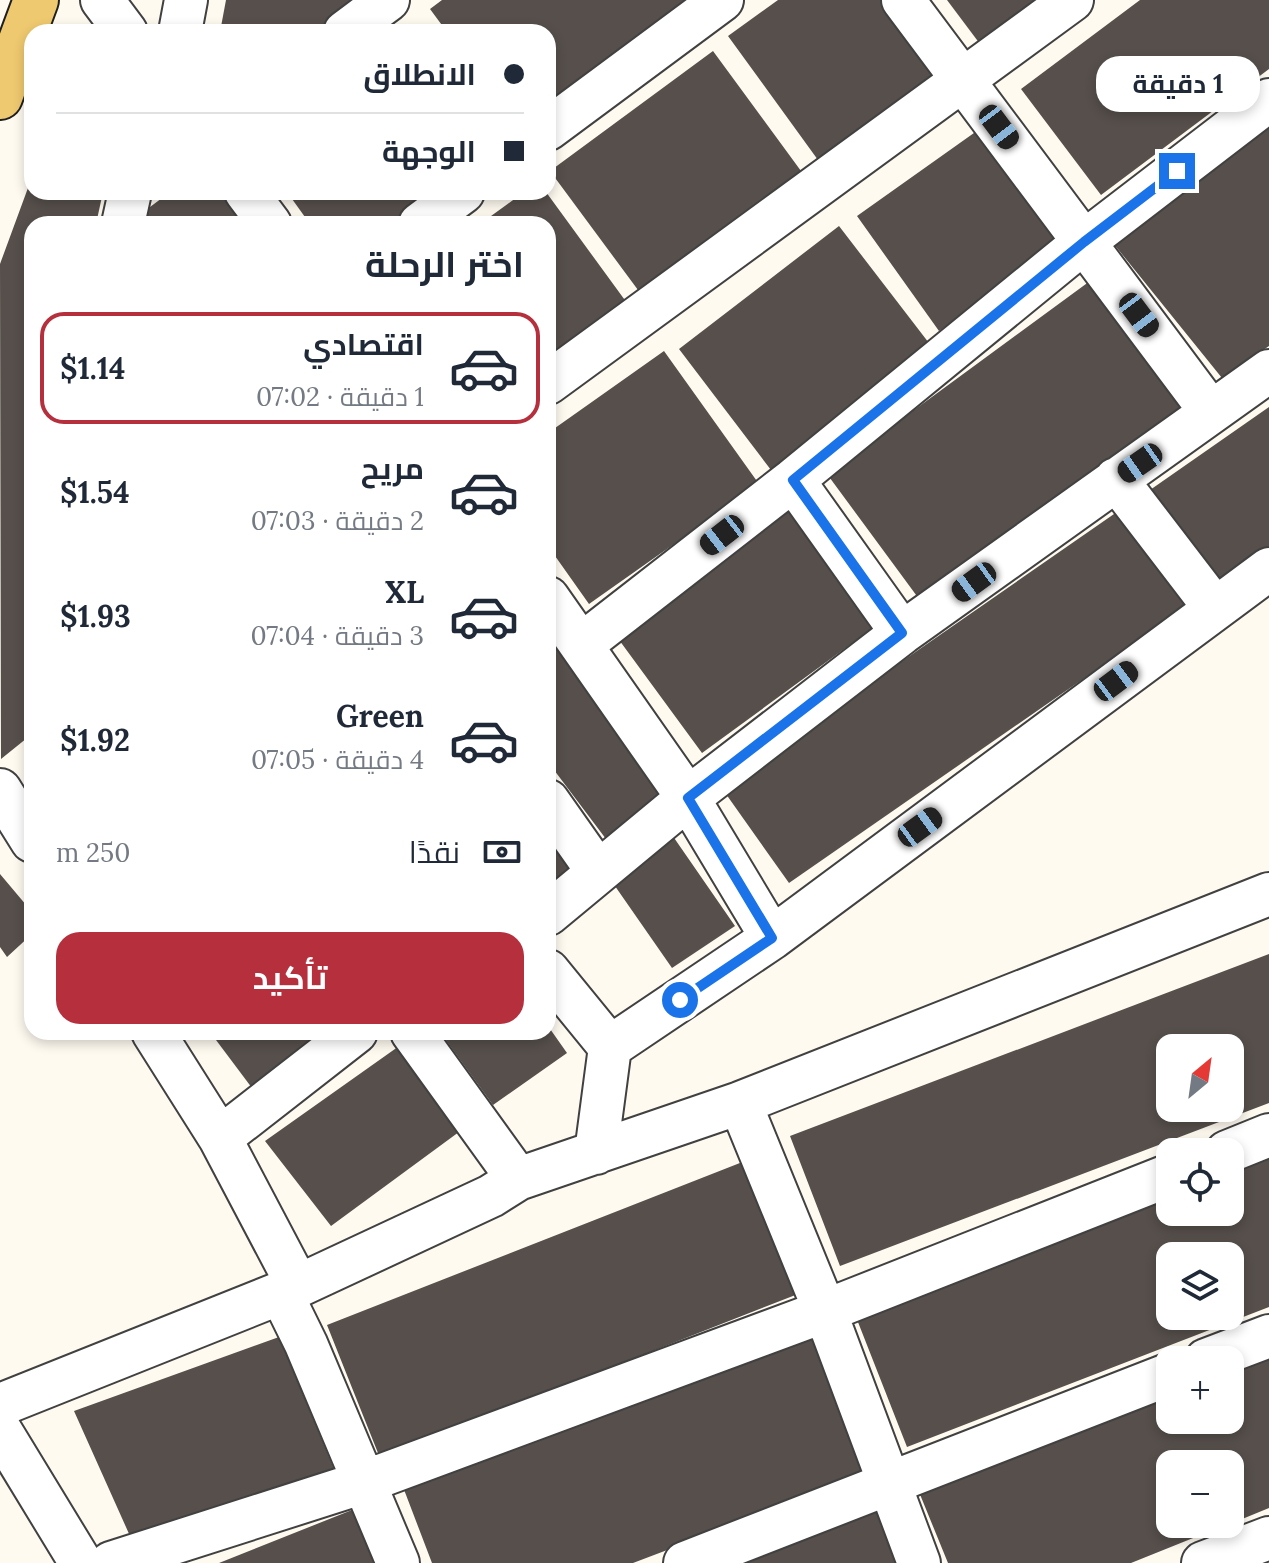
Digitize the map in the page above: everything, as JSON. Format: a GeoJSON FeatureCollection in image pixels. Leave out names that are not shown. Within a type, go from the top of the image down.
{"type":"FeatureCollection","features":[{"type":"Feature","properties":{"kind":"main road"},"geometry":{"type":"LineString","coordinates":[[27,24],[36,0]]}},
{"type":"Feature","properties":{"kind":"main road"},"geometry":{"type":"LineString","coordinates":[[0,97],[24,32]]}},
{"type":"Feature","properties":{"kind":"street"},"geometry":{"type":"LineString","coordinates":[[102,0],[120,24]]}},
{"type":"Feature","properties":{"kind":"street"},"geometry":{"type":"LineString","coordinates":[[182,24],[186,0]]}},
{"type":"Feature","properties":{"kind":"street"},"geometry":{"type":"LineString","coordinates":[[356,24],[388,0]]}},
{"type":"Feature","properties":{"kind":"street"},"geometry":{"type":"LineString","coordinates":[[556,123],[722,0]]}},
{"type":"Feature","properties":{"kind":"street"},"geometry":{"type":"LineString","coordinates":[[903,0],[1211,412]]}},
{"type":"Feature","properties":{"kind":"street"},"geometry":{"type":"LineString","coordinates":[[556,377],[1072,0]]}},
{"type":"Feature","properties":{"kind":"street"},"geometry":{"type":"LineString","coordinates":[[581,645],[793,480],[1084,242],[1269,100]]}},
{"type":"Feature","properties":{"kind":"street"},"geometry":{"type":"LineString","coordinates":[[431,216],[452,200]]}},
{"type":"Feature","properties":{"kind":"street"},"geometry":{"type":"LineString","coordinates":[[556,907],[688,798],[902,633],[1269,371]]}},
{"type":"Feature","properties":{"kind":"street"},"geometry":{"type":"LineString","coordinates":[[1116,479],[1214,607]]}},
{"type":"Feature","properties":{"kind":"street"},"geometry":{"type":"LineString","coordinates":[[793,480],[902,633]]}},
{"type":"Feature","properties":{"kind":"street"},"geometry":{"type":"LineString","coordinates":[[610,1047],[772,938],[1269,569]]}},
{"type":"Feature","properties":{"kind":"street"},"geometry":{"type":"LineString","coordinates":[[556,609],[688,798],[772,938]]}},
{"type":"Feature","properties":{"kind":"street"},"geometry":{"type":"LineString","coordinates":[[0,790],[24,828]]}},
{"type":"Feature","properties":{"kind":"street"},"geometry":{"type":"LineString","coordinates":[[556,812],[598,872]]}},
{"type":"Feature","properties":{"kind":"street"},"geometry":{"type":"LineString","coordinates":[[0,1405],[290,1289],[491,1196],[518,1179],[740,1103],[1269,894]]}},
{"type":"Feature","properties":{"kind":"street"},"geometry":{"type":"LineString","coordinates":[[556,981],[610,1047],[596,1153]]}},
{"type":"Feature","properties":{"kind":"street"},"geometry":{"type":"LineString","coordinates":[[158,1040],[220,1138],[290,1289],[306,1344],[398,1563]]}},
{"type":"Feature","properties":{"kind":"street"},"geometry":{"type":"LineString","coordinates":[[220,1138],[346,1040]]}},
{"type":"Feature","properties":{"kind":"street"},"geometry":{"type":"LineString","coordinates":[[418,1040],[518,1179]]}},
{"type":"Feature","properties":{"kind":"street"},"geometry":{"type":"LineString","coordinates":[[740,1103],[825,1311],[919,1563]]}},
{"type":"Feature","properties":{"kind":"street"},"geometry":{"type":"LineString","coordinates":[[1244,1145],[1269,1135]]}},
{"type":"Feature","properties":{"kind":"street"},"geometry":{"type":"LineString","coordinates":[[111,1563],[364,1482],[825,1311],[1156,1181]]}},
{"type":"Feature","properties":{"kind":"street"},"geometry":{"type":"LineString","coordinates":[[1243,1346],[1269,1336]]}},
{"type":"Feature","properties":{"kind":"street"},"geometry":{"type":"LineString","coordinates":[[685,1563],[1156,1379]]}},
{"type":"Feature","properties":{"kind":"street"},"geometry":{"type":"LineString","coordinates":[[0,1430],[81,1563]]}},
{"type":"Feature","properties":{"kind":"street"},"geometry":{"type":"LineString","coordinates":[[1203,1563],[1269,1538]]}},
{"type":"Feature","properties":{"kind":"building"},"geometry":{"type":"Polygon","coordinates":[[[226,0],[367,0],[336,24],[222,24],[226,0]]]}},
{"type":"Feature","properties":{"kind":"building"},"geometry":{"type":"Polygon","coordinates":[[[442,0],[696,0],[556,103],[556,24],[441,24],[430,9],[442,0]]]}},
{"type":"Feature","properties":{"kind":"building"},"geometry":{"type":"Polygon","coordinates":[[[778,0],[890,0],[942,71],[818,160],[728,36],[778,0]]]}},
{"type":"Feature","properties":{"kind":"building"},"geometry":{"type":"Polygon","coordinates":[[[947,0],[1050,0],[986,52],[947,0]]]}},
{"type":"Feature","properties":{"kind":"building"},"geometry":{"type":"Polygon","coordinates":[[[1140,0],[1269,0],[1269,69],[1101,195],[1021,89],[1140,0]]]}},
{"type":"Feature","properties":{"kind":"building"},"geometry":{"type":"Polygon","coordinates":[[[713,51],[801,171],[638,290],[556,179],[556,167],[713,51]]]}},
{"type":"Feature","properties":{"kind":"building"},"geometry":{"type":"Polygon","coordinates":[[[981,128],[1063,243],[939,331],[857,216],[981,128]]]}},
{"type":"Feature","properties":{"kind":"building"},"geometry":{"type":"Polygon","coordinates":[[[1269,128],[1269,346],[1222,378],[1113,243],[1269,128]]]}},
{"type":"Feature","properties":{"kind":"building"},"geometry":{"type":"Polygon","coordinates":[[[24,199],[101,200],[98,216],[24,216],[24,740],[1,759],[0,264],[24,199]]]}},
{"type":"Feature","properties":{"kind":"building"},"geometry":{"type":"Polygon","coordinates":[[[159,200],[232,200],[243,216],[138,216],[159,200]]]}},
{"type":"Feature","properties":{"kind":"building"},"geometry":{"type":"Polygon","coordinates":[[[293,200],[435,200],[412,216],[304,216],[293,200]]]}},
{"type":"Feature","properties":{"kind":"building"},"geometry":{"type":"Polygon","coordinates":[[[513,200],[552,200],[627,303],[556,355],[556,216],[491,216],[513,200]]]}},
{"type":"Feature","properties":{"kind":"building"},"geometry":{"type":"Polygon","coordinates":[[[839,226],[932,347],[771,470],[679,349],[839,226]]]}},
{"type":"Feature","properties":{"kind":"building"},"geometry":{"type":"Polygon","coordinates":[[[1090,281],[1185,410],[922,603],[827,474],[1090,281]]]}},
{"type":"Feature","properties":{"kind":"building"},"geometry":{"type":"Polygon","coordinates":[[[664,351],[759,484],[589,604],[556,557],[556,427],[664,351]]]}},
{"type":"Feature","properties":{"kind":"building"},"geometry":{"type":"Polygon","coordinates":[[[1269,407],[1269,546],[1215,583],[1150,490],[1269,407]]]}},
{"type":"Feature","properties":{"kind":"building"},"geometry":{"type":"Polygon","coordinates":[[[788,505],[877,625],[702,753],[614,633],[788,505]]]}},
{"type":"Feature","properties":{"kind":"building"},"geometry":{"type":"Polygon","coordinates":[[[1127,505],[1194,602],[789,883],[721,787],[1127,505]]]}},
{"type":"Feature","properties":{"kind":"building"},"geometry":{"type":"Polygon","coordinates":[[[556,640],[673,795],[609,843],[556,773],[556,640]]]}},
{"type":"Feature","properties":{"kind":"building"},"geometry":{"type":"Polygon","coordinates":[[[556,823],[585,863],[556,884],[556,823]]]}},
{"type":"Feature","properties":{"kind":"building"},"geometry":{"type":"Polygon","coordinates":[[[670,832],[735,926],[672,968],[608,876],[670,832]]]}},
{"type":"Feature","properties":{"kind":"building"},"geometry":{"type":"Polygon","coordinates":[[[0,874],[24,902],[24,941],[7,957],[0,947],[0,874]]]}},
{"type":"Feature","properties":{"kind":"building"},"geometry":{"type":"Polygon","coordinates":[[[1269,954],[1269,1103],[1244,1112],[1244,1034],[1156,1034],[1156,1122],[1219,1122],[1177,1138],[1156,1138],[1156,1146],[840,1266],[790,1136],[1269,954]]]}},
{"type":"Feature","properties":{"kind":"building"},"geometry":{"type":"Polygon","coordinates":[[[556,1037],[567,1053],[493,1105],[446,1040],[556,1040],[556,1037]]]}},
{"type":"Feature","properties":{"kind":"building"},"geometry":{"type":"Polygon","coordinates":[[[216,1040],[316,1040],[252,1088],[216,1040]]]}},
{"type":"Feature","properties":{"kind":"building"},"geometry":{"type":"Polygon","coordinates":[[[402,1044],[463,1129],[331,1226],[265,1141],[402,1044]]]}},
{"type":"Feature","properties":{"kind":"building"},"geometry":{"type":"Polygon","coordinates":[[[1269,1158],[1269,1307],[1244,1317],[1244,1242],[1156,1242],[1156,1330],[1210,1330],[1168,1346],[1156,1346],[1156,1351],[907,1447],[856,1317],[1156,1201],[1156,1226],[1244,1226],[1244,1168],[1269,1158]]]}},
{"type":"Feature","properties":{"kind":"building"},"geometry":{"type":"Polygon","coordinates":[[[745,1161],[798,1294],[380,1458],[327,1325],[745,1161]]]}},
{"type":"Feature","properties":{"kind":"building"},"geometry":{"type":"Polygon","coordinates":[[[815,1331],[870,1473],[633,1563],[432,1563],[403,1487],[815,1331]]]}},
{"type":"Feature","properties":{"kind":"building"},"geometry":{"type":"Polygon","coordinates":[[[279,1337],[334,1469],[130,1536],[74,1411],[279,1337]]]}},
{"type":"Feature","properties":{"kind":"building"},"geometry":{"type":"Polygon","coordinates":[[[1269,1352],[1269,1508],[1244,1518],[1244,1450],[1156,1450],[1156,1538],[1193,1538],[1131,1563],[948,1563],[919,1492],[1156,1397],[1156,1434],[1244,1434],[1244,1362],[1269,1352]]]}},
{"type":"Feature","properties":{"kind":"building"},"geometry":{"type":"Polygon","coordinates":[[[884,1507],[906,1563],[737,1563],[884,1507]]]}},
{"type":"Feature","properties":{"kind":"building"},"geometry":{"type":"Polygon","coordinates":[[[357,1508],[379,1563],[219,1563],[357,1508]]]}},
{"type":"Feature","properties":{"kind":"route"},"geometry":{"type":"LineString","coordinates":[[680,1000],[772,938],[688,798],[902,633],[793,480],[1084,242],[1177,171]]}}]}
